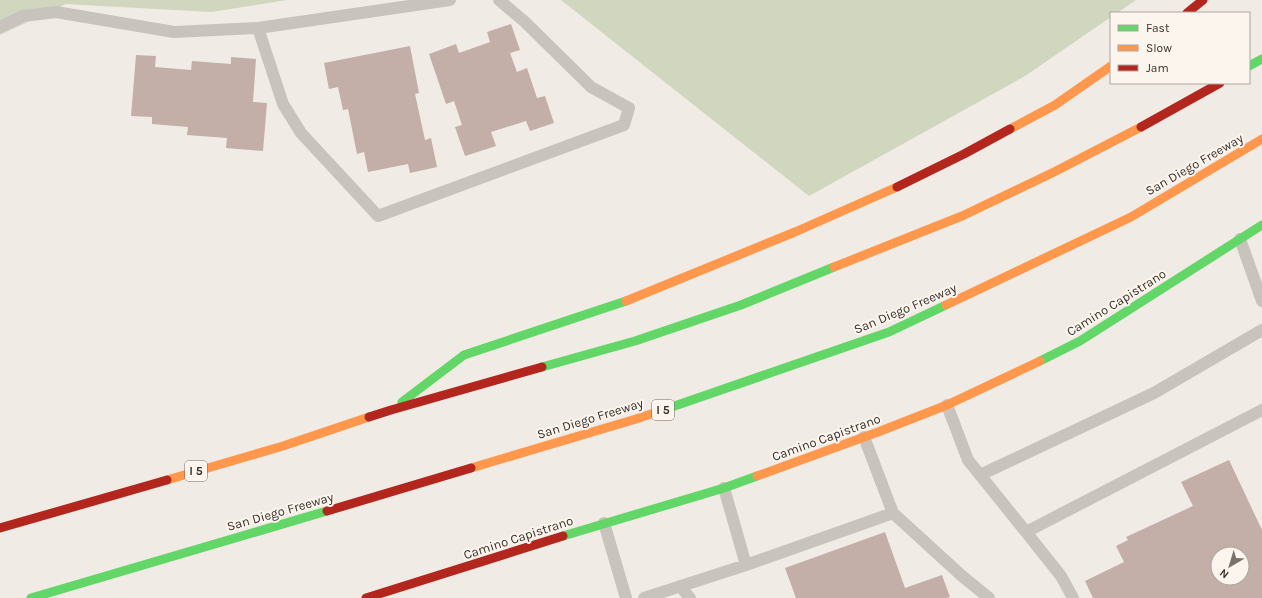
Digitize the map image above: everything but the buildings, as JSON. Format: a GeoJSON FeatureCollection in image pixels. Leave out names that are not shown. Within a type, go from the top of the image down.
{"type":"FeatureCollection","features":[{"type":"Feature","properties":{"kind":"main road"},"geometry":{"type":"LineString","coordinates":[[1188,12],[1203,0]]}},
{"type":"Feature","properties":{"kind":"main road"},"geometry":{"type":"LineString","coordinates":[[1250,65],[1262,59]]}},
{"type":"Feature","properties":{"kind":"main road"},"geometry":{"type":"LineString","coordinates":[[391,410],[464,355],[625,301],[795,232],[888,192],[964,154],[1055,105],[1110,67]]}},
{"type":"Feature","properties":{"kind":"main road","name":"I 5"},"geometry":{"type":"LineString","coordinates":[[0,528],[283,446],[391,410],[635,342],[742,305],[962,216],[1056,171],[1161,117],[1218,84]]}},
{"type":"Feature","properties":{"kind":"main road","name":"San Diego Freeway"},"geometry":{"type":"LineString","coordinates":[[31,598],[636,419],[889,332],[1131,217],[1262,139]]}},
{"type":"Feature","properties":{"kind":"main road","name":"Camino Capistrano"},"geometry":{"type":"LineString","coordinates":[[366,598],[388,595],[604,523],[724,488],[947,405],[1026,368],[1080,340],[1262,225]]}},
{"type":"Feature","properties":{"kind":"lane"},"geometry":{"type":"LineString","coordinates":[[0,27],[23,16],[56,12],[174,32],[258,28],[450,0]]}},
{"type":"Feature","properties":{"kind":"lane"},"geometry":{"type":"LineString","coordinates":[[258,28],[283,104],[301,133],[378,216],[624,125],[629,108],[591,87],[525,22],[499,0]]}},
{"type":"Feature","properties":{"kind":"lane"},"geometry":{"type":"LineString","coordinates":[[1240,239],[1262,301]]}},
{"type":"Feature","properties":{"kind":"lane"},"geometry":{"type":"LineString","coordinates":[[980,475],[1154,393],[1262,330]]}},
{"type":"Feature","properties":{"kind":"lane"},"geometry":{"type":"LineString","coordinates":[[947,405],[968,460],[1061,576],[1073,598]]}},
{"type":"Feature","properties":{"kind":"lane"},"geometry":{"type":"LineString","coordinates":[[1026,532],[1262,410]]}},
{"type":"Feature","properties":{"kind":"lane"},"geometry":{"type":"LineString","coordinates":[[864,437],[893,513],[962,576],[989,598]]}},
{"type":"Feature","properties":{"kind":"lane"},"geometry":{"type":"LineString","coordinates":[[724,488],[746,565]]}},
{"type":"Feature","properties":{"kind":"lane"},"geometry":{"type":"LineString","coordinates":[[644,598],[746,565],[893,513]]}},
{"type":"Feature","properties":{"kind":"lane"},"geometry":{"type":"LineString","coordinates":[[604,523],[626,598]]}},
{"type":"Feature","properties":{"kind":"lane"},"geometry":{"type":"LineString","coordinates":[[680,586],[690,598]]}},
{"type":"Feature","properties":{"kind":"green space"},"geometry":{"type":"Polygon","coordinates":[[[0,0],[287,0],[211,12],[66,4],[0,35],[0,0]]]}},
{"type":"Feature","properties":{"kind":"green space"},"geometry":{"type":"Polygon","coordinates":[[[561,0],[1136,0],[1118,12],[1110,12],[1110,18],[1025,76],[809,196],[561,0]]]}},
{"type":"Feature","properties":{"kind":"traffic: fast"},"geometry":{"type":"LineString","coordinates":[[1250,65],[1262,59]]}},
{"type":"Feature","properties":{"kind":"traffic: fast"},"geometry":{"type":"LineString","coordinates":[[1040,361],[1080,341],[1262,225]]}},
{"type":"Feature","properties":{"kind":"traffic: fast"},"geometry":{"type":"LineString","coordinates":[[542,367],[635,341],[741,305],[834,267]]}},
{"type":"Feature","properties":{"kind":"traffic: fast"},"geometry":{"type":"LineString","coordinates":[[402,402],[464,355],[626,301]]}},
{"type":"Feature","properties":{"kind":"traffic: fast"},"geometry":{"type":"LineString","coordinates":[[660,411],[889,332],[946,305]]}},
{"type":"Feature","properties":{"kind":"traffic: fast"},"geometry":{"type":"LineString","coordinates":[[563,536],[724,488],[757,476]]}},
{"type":"Feature","properties":{"kind":"traffic: fast"},"geometry":{"type":"LineString","coordinates":[[31,598],[327,511]]}},
{"type":"Feature","properties":{"kind":"traffic: slow"},"geometry":{"type":"LineString","coordinates":[[1010,129],[1055,105],[1110,67]]}},
{"type":"Feature","properties":{"kind":"traffic: slow"},"geometry":{"type":"LineString","coordinates":[[834,267],[962,216],[1056,171],[1141,127]]}},
{"type":"Feature","properties":{"kind":"traffic: slow"},"geometry":{"type":"LineString","coordinates":[[946,305],[1131,217],[1262,139]]}},
{"type":"Feature","properties":{"kind":"traffic: slow"},"geometry":{"type":"LineString","coordinates":[[626,301],[795,232],[897,187]]}},
{"type":"Feature","properties":{"kind":"traffic: slow"},"geometry":{"type":"LineString","coordinates":[[757,476],[947,405],[1040,361]]}},
{"type":"Feature","properties":{"kind":"traffic: slow"},"geometry":{"type":"LineString","coordinates":[[471,468],[660,411]]}},
{"type":"Feature","properties":{"kind":"traffic: slow"},"geometry":{"type":"LineString","coordinates":[[167,480],[283,446],[369,417]]}},
{"type":"Feature","properties":{"kind":"traffic: jam"},"geometry":{"type":"LineString","coordinates":[[1188,12],[1203,0]]}},
{"type":"Feature","properties":{"kind":"traffic: jam"},"geometry":{"type":"LineString","coordinates":[[1141,127],[1218,84]]}},
{"type":"Feature","properties":{"kind":"traffic: jam"},"geometry":{"type":"LineString","coordinates":[[897,187],[964,154],[1010,129]]}},
{"type":"Feature","properties":{"kind":"traffic: jam"},"geometry":{"type":"LineString","coordinates":[[369,417],[542,367]]}},
{"type":"Feature","properties":{"kind":"traffic: jam"},"geometry":{"type":"LineString","coordinates":[[327,511],[471,468]]}},
{"type":"Feature","properties":{"kind":"traffic: jam"},"geometry":{"type":"LineString","coordinates":[[0,528],[167,480]]}},
{"type":"Feature","properties":{"kind":"traffic: jam"},"geometry":{"type":"LineString","coordinates":[[366,598],[563,536]]}}]}
